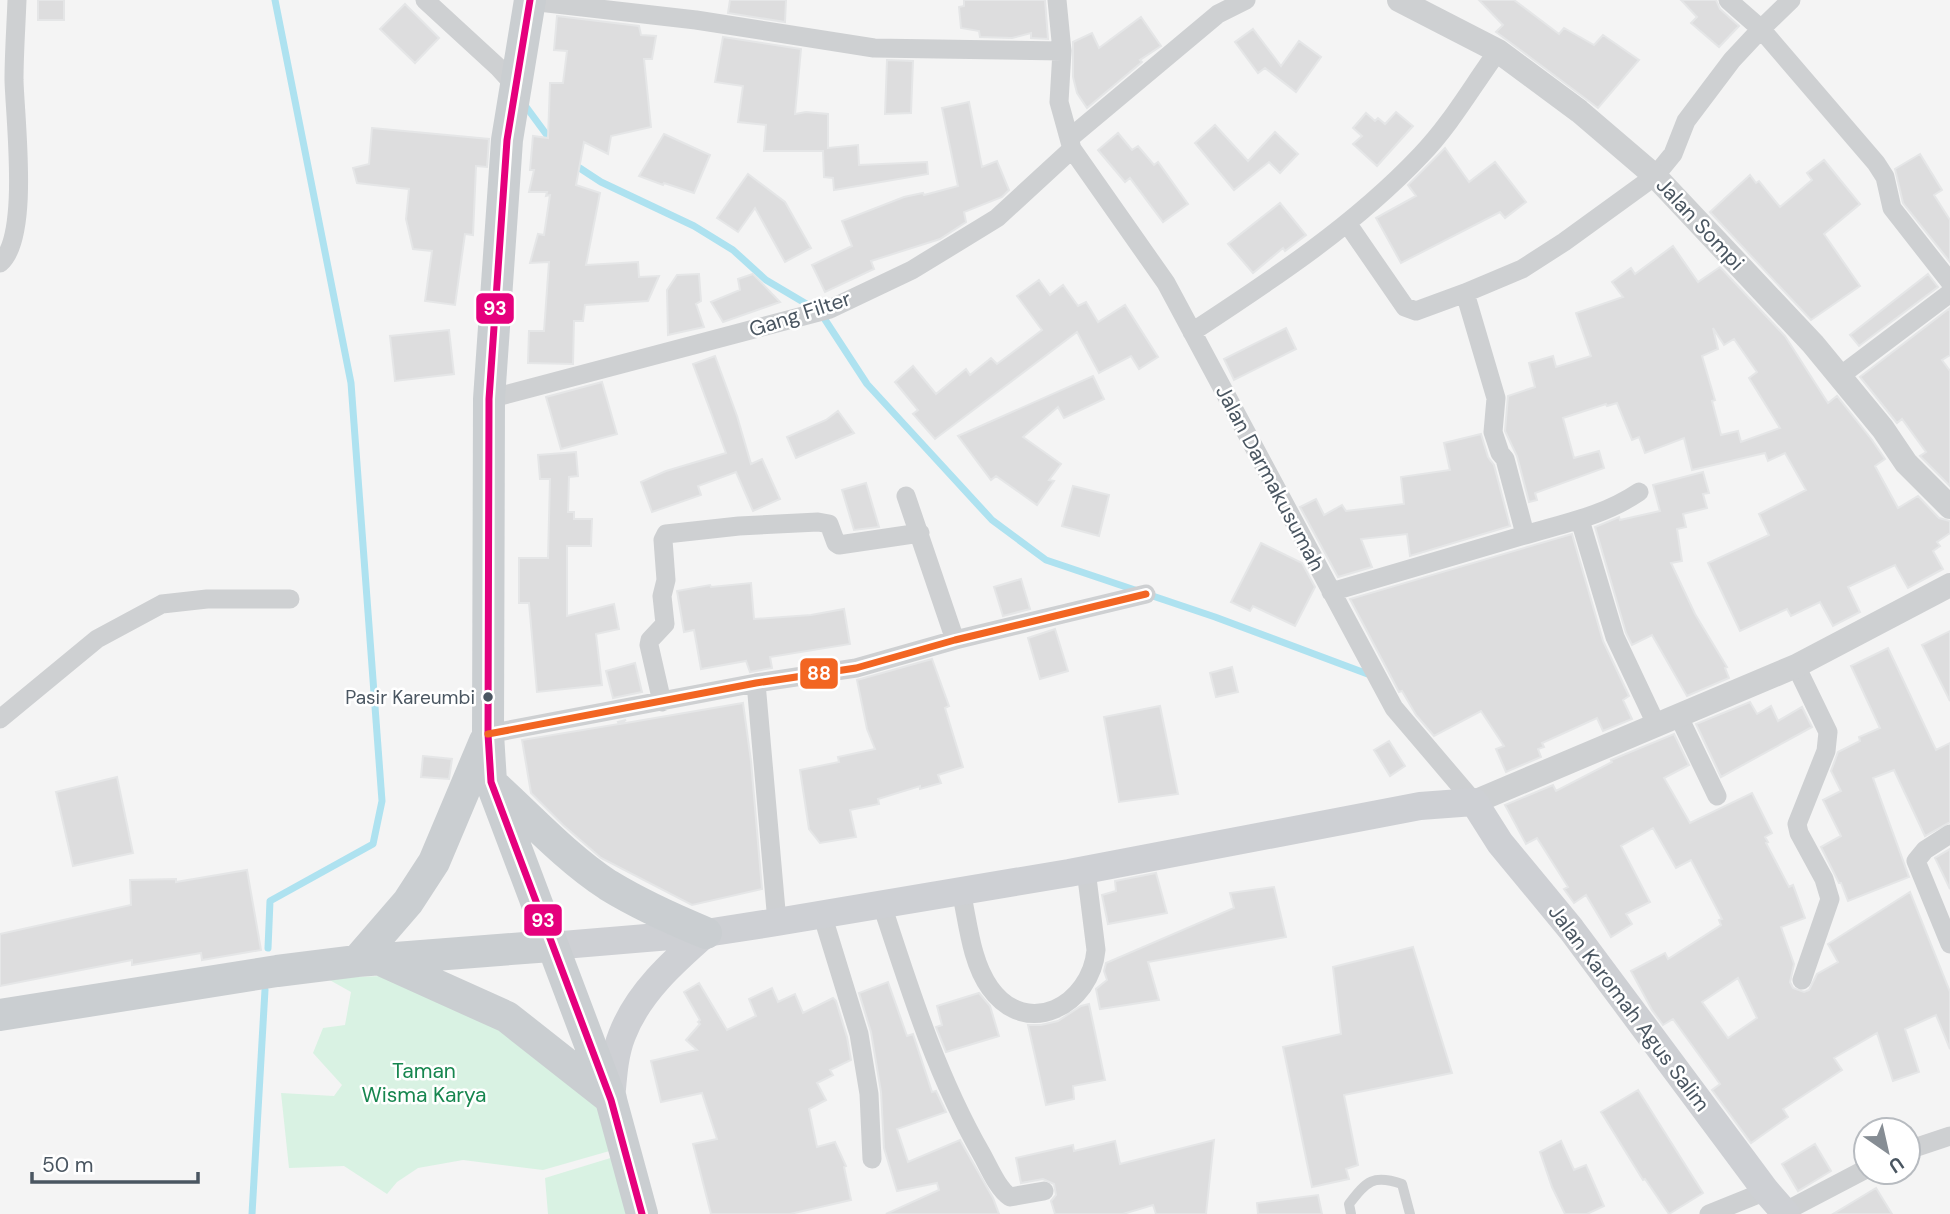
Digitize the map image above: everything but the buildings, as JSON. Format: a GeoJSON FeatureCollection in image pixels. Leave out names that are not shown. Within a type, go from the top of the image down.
{"type":"FeatureCollection","features":[{"type":"Feature","properties":{"kind":"main road"},"geometry":{"type":"LineString","coordinates":[[530,1],[507,140],[489,399],[488,734],[491,782],[611,1100],[642,1214]]}},
{"type":"Feature","properties":{"kind":"main road"},"geometry":{"type":"LineString","coordinates":[[369,961],[434,862],[488,734]]}},
{"type":"Feature","properties":{"kind":"main road"},"geometry":{"type":"LineString","coordinates":[[491,782],[564,851],[607,884],[652,910],[706,933]]}},
{"type":"Feature","properties":{"kind":"main road"},"geometry":{"type":"LineString","coordinates":[[0,1015],[266,973],[369,961],[706,933],[1086,870],[1420,806],[1474,802]]}},
{"type":"Feature","properties":{"kind":"main road","name":"Jalan Karomah Agus Salim"},"geometry":{"type":"LineString","coordinates":[[1474,802],[1500,843],[1571,929],[1785,1213]]}},
{"type":"Feature","properties":{"kind":"main road"},"geometry":{"type":"LineString","coordinates":[[611,1100],[614,1066],[622,1034],[665,969],[706,933]]}},
{"type":"Feature","properties":{"kind":"main road"},"geometry":{"type":"LineString","coordinates":[[369,961],[508,1017],[611,1100]]}},
{"type":"Feature","properties":{"kind":"street"},"geometry":{"type":"LineString","coordinates":[[0,263],[7,258],[15,234],[18,179],[14,79],[17,0]]}},
{"type":"Feature","properties":{"kind":"street"},"geometry":{"type":"LineString","coordinates":[[425,0],[499,68],[515,91]]}},
{"type":"Feature","properties":{"kind":"street","name":"Jalan Darmakusumah"},"geometry":{"type":"LineString","coordinates":[[1057,0],[1062,51],[1059,102],[1071,143],[1166,284],[1394,708],[1474,802]]}},
{"type":"Feature","properties":{"kind":"street","name":"Gang Filter"},"geometry":{"type":"LineString","coordinates":[[489,399],[830,309],[912,270],[997,218],[1071,143],[1218,14],[1246,0]]}},
{"type":"Feature","properties":{"kind":"street","name":"Jalan Sompi"},"geometry":{"type":"LineString","coordinates":[[1399,0],[1427,6],[1498,51],[1579,111],[1655,176],[1813,344],[1883,429],[1906,464],[1950,507]]}},
{"type":"Feature","properties":{"kind":"street"},"geometry":{"type":"LineString","coordinates":[[1728,0],[1760,29],[1876,163],[1885,177],[1888,200],[1892,208],[1950,282]]}},
{"type":"Feature","properties":{"kind":"street"},"geometry":{"type":"LineString","coordinates":[[1347,223],[1405,307],[1410,310],[1416,311],[1465,293],[1532,262],[1655,176],[1673,154],[1686,121],[1732,60],[1791,0]]}},
{"type":"Feature","properties":{"kind":"street"},"geometry":{"type":"LineString","coordinates":[[530,1],[696,20],[874,48],[1062,51]]}},
{"type":"Feature","properties":{"kind":"street"},"geometry":{"type":"LineString","coordinates":[[1192,332],[1266,284],[1347,223],[1422,154],[1498,51]]}},
{"type":"Feature","properties":{"kind":"street"},"geometry":{"type":"LineString","coordinates":[[1465,293],[1496,398],[1493,432],[1500,453],[1505,459],[1525,534]]}},
{"type":"Feature","properties":{"kind":"street"},"geometry":{"type":"LineString","coordinates":[[1840,376],[1950,293]]}},
{"type":"Feature","properties":{"kind":"street"},"geometry":{"type":"LineString","coordinates":[[1331,592],[1580,520],[1620,505],[1639,492]]}},
{"type":"Feature","properties":{"kind":"street"},"geometry":{"type":"LineString","coordinates":[[906,496],[956,640]]}},
{"type":"Feature","properties":{"kind":"street"},"geometry":{"type":"LineString","coordinates":[[1580,520],[1615,637],[1717,796]]}},
{"type":"Feature","properties":{"kind":"street"},"geometry":{"type":"LineString","coordinates":[[662,702],[649,645],[650,640],[665,624],[662,596],[666,580],[663,540],[666,534],[739,526],[818,522],[829,524],[839,545],[920,533]]}},
{"type":"Feature","properties":{"kind":"street"},"geometry":{"type":"LineString","coordinates":[[1474,802],[1796,666],[1950,585]]}},
{"type":"Feature","properties":{"kind":"street"},"geometry":{"type":"LineString","coordinates":[[488,734],[756,683],[856,668],[956,640],[1146,594]]}},
{"type":"Feature","properties":{"kind":"street"},"geometry":{"type":"LineString","coordinates":[[0,719],[97,639],[162,604],[207,599],[290,598]]}},
{"type":"Feature","properties":{"kind":"street"},"geometry":{"type":"LineString","coordinates":[[1796,666],[1828,732],[1826,751],[1797,824],[1799,833],[1824,879],[1830,899],[1802,980]]}},
{"type":"Feature","properties":{"kind":"street"},"geometry":{"type":"LineString","coordinates":[[756,683],[777,922]]}},
{"type":"Feature","properties":{"kind":"street"},"geometry":{"type":"LineString","coordinates":[[1950,834],[1925,850],[1916,860],[1950,944]]}},
{"type":"Feature","properties":{"kind":"street"},"geometry":{"type":"LineString","coordinates":[[961,891],[980,973],[991,990],[1003,1004],[1016,1011],[1031,1014],[1047,1012],[1065,1004],[1080,991],[1094,963],[1096,950],[1086,870]]}},
{"type":"Feature","properties":{"kind":"street"},"geometry":{"type":"LineString","coordinates":[[882,905],[928,1044],[958,1113],[996,1180],[1010,1197],[1044,1191]]}},
{"type":"Feature","properties":{"kind":"street"},"geometry":{"type":"LineString","coordinates":[[822,914],[859,1034],[869,1094],[872,1159]]}},
{"type":"Feature","properties":{"kind":"street"},"geometry":{"type":"LineString","coordinates":[[1922,1145],[1950,1136]]}},
{"type":"Feature","properties":{"kind":"street"},"geometry":{"type":"LineString","coordinates":[[1785,1213],[1852,1177]]}},
{"type":"Feature","properties":{"kind":"street"},"geometry":{"type":"LineString","coordinates":[[1709,1214],[1766,1191]]}},
{"type":"Feature","properties":{"kind":"lane"},"geometry":{"type":"LineString","coordinates":[[1351,1214],[1349,1203],[1363,1186],[1372,1180],[1388,1180],[1402,1184],[1410,1214]]}},
{"type":"Feature","properties":{"kind":"green space","name":"Taman Wisma Karya"},"geometry":{"type":"Polygon","coordinates":[[[383,976],[502,1028],[600,1105],[613,1150],[543,1170],[463,1160],[418,1168],[397,1182],[387,1194],[344,1166],[289,1168],[281,1093],[334,1096],[342,1085],[313,1053],[323,1028],[345,1025],[351,992],[326,978],[383,976]]]}},
{"type":"Feature","properties":{"kind":"green space"},"geometry":{"type":"Polygon","coordinates":[[[617,1156],[633,1214],[548,1214],[545,1178],[617,1156]]]}},
{"type":"Feature","properties":{"kind":"waterway"},"geometry":{"type":"LineString","coordinates":[[268,948],[270,901],[373,844],[382,801],[351,383],[275,0]]}},
{"type":"Feature","properties":{"kind":"waterway"},"geometry":{"type":"LineString","coordinates":[[524,104],[552,142]]}},
{"type":"Feature","properties":{"kind":"waterway"},"geometry":{"type":"LineString","coordinates":[[572,163],[601,182],[694,226],[733,250],[766,280],[820,312],[867,384],[992,520],[1046,560],[1215,617],[1373,676]]}},
{"type":"Feature","properties":{"kind":"waterway"},"geometry":{"type":"LineString","coordinates":[[252,1214],[265,990]]}},
{"type":"Feature","properties":{"kind":"transit line","name":"93"},"geometry":{"type":"LineString","coordinates":[[530,0],[507,140],[489,399],[488,734],[491,782],[611,1100],[642,1214]]}},
{"type":"Feature","properties":{"kind":"transit line","name":"88"},"geometry":{"type":"LineString","coordinates":[[488,734],[756,683],[856,668],[955,640],[1146,594]]}},
{"type":"Feature","properties":{"kind":"place","name":"Pasir Kareumbi"},"geometry":{"type":"Point","coordinates":[488,697]}}]}
